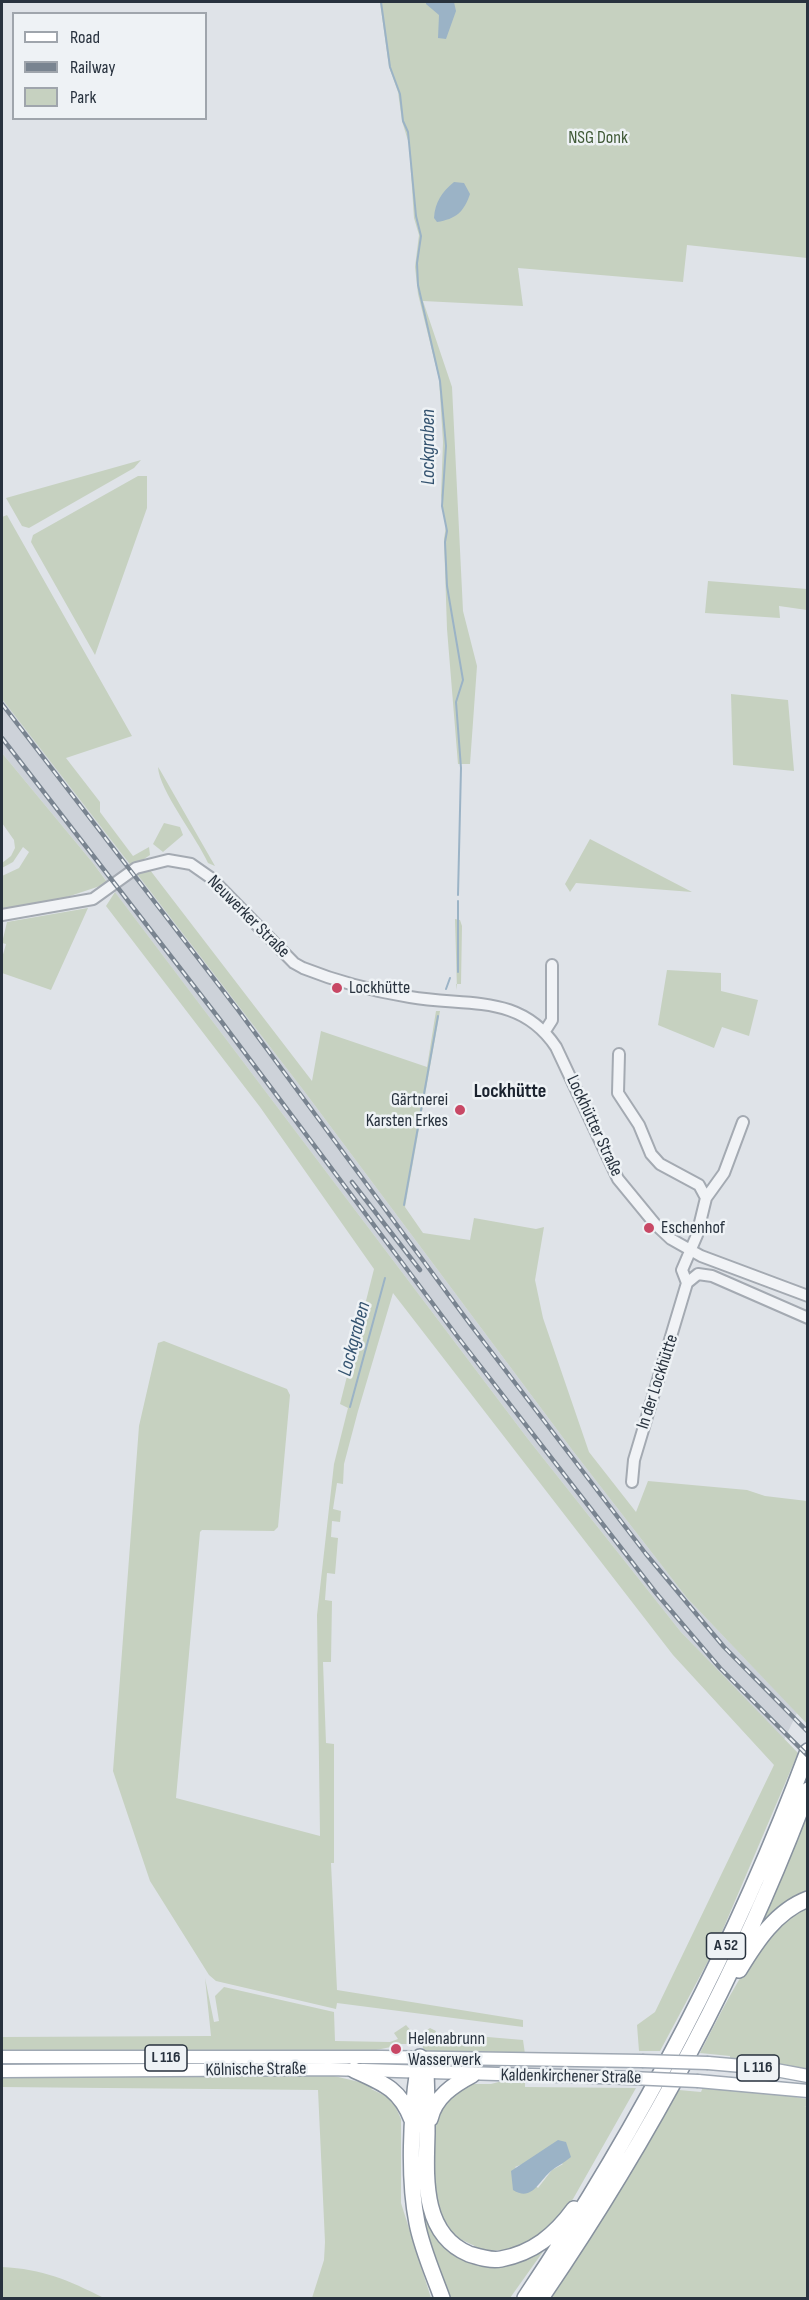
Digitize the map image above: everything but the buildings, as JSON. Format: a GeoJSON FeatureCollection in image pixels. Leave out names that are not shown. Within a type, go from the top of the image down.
{"type":"FeatureCollection","features":[{"type":"Feature","properties":{"kind":"highway","name":"A 52"},"geometry":{"type":"LineString","coordinates":[[525,2298],[573,2226],[628,2132],[723,1951],[770,1848],[807,1751]]}},
{"type":"Feature","properties":{"kind":"highway","name":"A 52"},"geometry":{"type":"LineString","coordinates":[[541,2298],[617,2180],[692,2046],[741,1946],[807,1790]]}},
{"type":"Feature","properties":{"kind":"highway"},"geometry":{"type":"LineString","coordinates":[[692,2046],[761,1936],[781,1915],[807,1899]]}},
{"type":"Feature","properties":{"kind":"highway"},"geometry":{"type":"LineString","coordinates":[[421,2068],[420,2130],[414,2203],[417,2224],[442,2298]]}},
{"type":"Feature","properties":{"kind":"highway"},"geometry":{"type":"LineString","coordinates":[[354,2070],[384,2084],[399,2095],[407,2107],[420,2130],[426,2184],[435,2221],[445,2237],[463,2251],[479,2258],[496,2260],[517,2256],[535,2248],[552,2235],[568,2218],[628,2132]]}},
{"type":"Feature","properties":{"kind":"highway"},"geometry":{"type":"LineString","coordinates":[[420,2130],[436,2103],[454,2085],[472,2075]]}},
{"type":"Feature","properties":{"kind":"main road","name":"Kölnische Straße"},"geometry":{"type":"LineString","coordinates":[[2,2057],[334,2063]]}},
{"type":"Feature","properties":{"kind":"main road","name":"Kaldenkirchener Straße"},"geometry":{"type":"LineString","coordinates":[[334,2063],[354,2070],[642,2061],[765,2068],[807,2076]]}},
{"type":"Feature","properties":{"kind":"main road","name":"Kölnische Straße"},"geometry":{"type":"LineString","coordinates":[[2,2071],[334,2063]]}},
{"type":"Feature","properties":{"kind":"main road","name":"Kaldenkirchener Straße"},"geometry":{"type":"LineString","coordinates":[[334,2063],[421,2068],[472,2075],[698,2080],[807,2091]]}},
{"type":"Feature","properties":{"kind":"street","name":"Neuwerker Straße"},"geometry":{"type":"LineString","coordinates":[[2,915],[93,899],[136,868],[168,860],[191,864],[211,878],[298,966]]}},
{"type":"Feature","properties":{"kind":"street"},"geometry":{"type":"LineString","coordinates":[[545,1030],[552,1020],[552,965]]}},
{"type":"Feature","properties":{"kind":"street","name":"Lockhütter Straße"},"geometry":{"type":"LineString","coordinates":[[298,966],[383,992],[504,1007],[522,1014],[545,1030],[580,1094],[618,1179],[655,1224],[672,1239],[691,1251],[735,1271],[807,1296]]}},
{"type":"Feature","properties":{"kind":"street"},"geometry":{"type":"LineString","coordinates":[[619,1054],[618,1093],[639,1125],[651,1154],[660,1164],[699,1185],[706,1198]]}},
{"type":"Feature","properties":{"kind":"street","name":"In der Lockhütte"},"geometry":{"type":"LineString","coordinates":[[632,1482],[634,1460],[642,1430],[661,1377],[687,1283],[682,1270],[691,1251],[706,1198],[724,1173],[743,1122]]}},
{"type":"Feature","properties":{"kind":"street"},"geometry":{"type":"LineString","coordinates":[[687,1283],[698,1274],[712,1276],[807,1318]]}},
{"type":"Feature","properties":{"kind":"shaded area"},"geometry":{"type":"Polygon","coordinates":[[[2,699],[304,1091],[573,1451],[687,1598],[797,1713],[784,1740],[681,1632],[528,1439],[93,863],[2,753],[2,699]]]}},
{"type":"Feature","properties":{"kind":"green space","name":"NSG Donk"},"geometry":{"type":"Polygon","coordinates":[[[380,2],[807,2],[807,258],[687,245],[683,282],[518,268],[523,306],[423,301],[452,387],[463,611],[477,666],[470,764],[458,764],[447,629],[444,539],[446,526],[441,496],[443,442],[439,379],[418,294],[415,267],[419,235],[414,218],[409,144],[402,121],[398,92],[389,67],[380,2]]]}},
{"type":"Feature","properties":{"kind":"green space"},"geometry":{"type":"Polygon","coordinates":[[[141,460],[134,468],[29,528],[22,526],[6,498],[141,460]]]}},
{"type":"Feature","properties":{"kind":"green space"},"geometry":{"type":"Polygon","coordinates":[[[138,476],[147,476],[147,508],[95,655],[31,542],[33,535],[138,476]]]}},
{"type":"Feature","properties":{"kind":"green space"},"geometry":{"type":"Polygon","coordinates":[[[7,515],[132,736],[66,758],[100,802],[100,812],[133,856],[149,847],[150,855],[132,867],[2,699],[2,517],[7,515]]]}},
{"type":"Feature","properties":{"kind":"green space"},"geometry":{"type":"Polygon","coordinates":[[[708,581],[807,589],[807,610],[779,606],[780,618],[705,613],[708,581]]]}},
{"type":"Feature","properties":{"kind":"green space"},"geometry":{"type":"Polygon","coordinates":[[[731,694],[788,700],[794,771],[733,765],[731,694]]]}},
{"type":"Feature","properties":{"kind":"green space"},"geometry":{"type":"Polygon","coordinates":[[[2,753],[107,882],[61,899],[2,910],[2,876],[19,868],[29,852],[23,847],[13,862],[2,868],[2,863],[11,856],[15,848],[14,840],[2,823],[2,753]]]}},
{"type":"Feature","properties":{"kind":"green space"},"geometry":{"type":"Polygon","coordinates":[[[158,767],[215,866],[208,863],[171,801],[158,767]]]}},
{"type":"Feature","properties":{"kind":"green space"},"geometry":{"type":"Polygon","coordinates":[[[164,823],[180,827],[183,835],[163,852],[153,844],[164,823]]]}},
{"type":"Feature","properties":{"kind":"green space"},"geometry":{"type":"Polygon","coordinates":[[[590,839],[692,892],[576,883],[570,892],[565,884],[590,839]]]}},
{"type":"Feature","properties":{"kind":"green space"},"geometry":{"type":"Polygon","coordinates":[[[150,870],[312,1081],[321,1031],[427,1067],[436,1011],[440,1011],[405,1207],[423,1233],[470,1240],[474,1218],[536,1229],[544,1227],[535,1280],[543,1318],[589,1452],[636,1512],[648,1481],[747,1490],[765,1496],[807,1501],[807,1724],[687,1598],[573,1451],[304,1091],[137,874],[150,870]]]}},
{"type":"Feature","properties":{"kind":"green space"},"geometry":{"type":"Polygon","coordinates":[[[115,892],[528,1439],[681,1632],[798,1753],[715,1948],[660,2051],[639,2051],[637,2025],[655,2012],[774,1765],[673,1655],[393,1293],[344,1464],[343,1484],[337,1483],[333,1509],[341,1511],[340,1522],[332,1521],[331,1537],[338,1538],[335,1574],[327,1573],[325,1600],[332,1601],[331,1662],[323,1662],[326,1743],[334,1744],[334,1863],[331,1863],[337,1990],[523,2020],[523,2027],[337,2003],[336,2009],[216,1981],[209,1975],[150,1881],[113,1771],[139,1426],[158,1343],[164,1341],[287,1389],[290,1395],[278,1527],[274,1531],[202,1530],[200,1532],[176,1798],[320,1836],[317,1615],[334,1464],[348,1408],[340,1404],[374,1269],[260,1107],[106,906],[115,892]]]}},
{"type":"Feature","properties":{"kind":"green space"},"geometry":{"type":"Polygon","coordinates":[[[88,908],[51,990],[2,973],[2,958],[6,944],[2,943],[7,922],[88,908]]]}},
{"type":"Feature","properties":{"kind":"green space"},"geometry":{"type":"Polygon","coordinates":[[[455,919],[460,920],[462,926],[461,984],[457,984],[455,919]]]}},
{"type":"Feature","properties":{"kind":"green space"},"geometry":{"type":"Polygon","coordinates":[[[667,970],[721,973],[721,991],[758,1000],[749,1036],[722,1027],[714,1048],[658,1025],[667,970]]]}},
{"type":"Feature","properties":{"kind":"green space"},"geometry":{"type":"Polygon","coordinates":[[[807,1814],[807,1896],[755,1937],[807,1814]]]}},
{"type":"Feature","properties":{"kind":"green space"},"geometry":{"type":"Polygon","coordinates":[[[807,1907],[807,2070],[730,2060],[730,2056],[700,2053],[732,1992],[758,1951],[789,1918],[807,1907]]]}},
{"type":"Feature","properties":{"kind":"green space"},"geometry":{"type":"Polygon","coordinates":[[[205,1978],[214,2022],[219,2021],[215,1996],[224,1987],[334,2012],[335,2041],[390,2042],[398,2039],[394,2033],[406,2025],[414,2034],[414,2044],[391,2044],[391,2047],[371,2051],[2,2051],[2,2037],[211,2036],[205,1978]]]}},
{"type":"Feature","properties":{"kind":"green space"},"geometry":{"type":"Polygon","coordinates":[[[430,2028],[436,2031],[434,2037],[468,2042],[468,2036],[523,2040],[525,2054],[428,2052],[423,2048],[422,2039],[430,2028]]]}},
{"type":"Feature","properties":{"kind":"green space"},"geometry":{"type":"Polygon","coordinates":[[[2,2075],[334,2076],[385,2088],[371,2089],[392,2099],[401,2119],[401,2203],[431,2298],[312,2298],[324,2260],[325,2242],[318,2090],[2,2087],[2,2075]]]}},
{"type":"Feature","properties":{"kind":"green space"},"geometry":{"type":"Polygon","coordinates":[[[506,2080],[525,2081],[525,2087],[636,2088],[573,2199],[545,2233],[517,2249],[485,2251],[454,2236],[443,2222],[435,2189],[435,2119],[440,2105],[460,2084],[491,2084],[506,2080]],[[539,2154],[515,2167],[538,2188],[552,2170],[563,2164],[539,2154]]]}},
{"type":"Feature","properties":{"kind":"green space"},"geometry":{"type":"Polygon","coordinates":[[[703,2087],[759,2091],[807,2099],[807,2107],[804,2106],[808,2108],[807,2298],[551,2298],[679,2090],[701,2092],[703,2087]]]}},
{"type":"Feature","properties":{"kind":"green space"},"geometry":{"type":"Polygon","coordinates":[[[419,2200],[434,2235],[450,2249],[463,2256],[490,2259],[547,2246],[510,2298],[446,2298],[427,2242],[419,2200]]]}},
{"type":"Feature","properties":{"kind":"green space"},"geometry":{"type":"Polygon","coordinates":[[[2,2267],[55,2276],[104,2298],[2,2298],[2,2267]]]}},
{"type":"Feature","properties":{"kind":"water"},"geometry":{"type":"Polygon","coordinates":[[[426,2],[454,2],[456,11],[446,39],[438,38],[439,15],[426,2]]]}},
{"type":"Feature","properties":{"kind":"water"},"geometry":{"type":"Polygon","coordinates":[[[454,182],[464,183],[470,194],[468,200],[458,214],[437,222],[434,218],[438,202],[454,182]]]}},
{"type":"Feature","properties":{"kind":"water"},"geometry":{"type":"Polygon","coordinates":[[[558,2140],[566,2142],[571,2157],[551,2171],[530,2192],[525,2194],[513,2190],[511,2171],[558,2140]]]}},
{"type":"Feature","properties":{"kind":"waterway","name":"Lockgraben"},"geometry":{"type":"LineString","coordinates":[[381,2],[390,67],[400,94],[403,121],[408,132],[416,216],[421,236],[417,263],[418,285],[440,381],[446,446],[442,506],[447,531],[445,542],[447,586],[463,680],[456,702],[461,768],[458,895]]}},
{"type":"Feature","properties":{"kind":"waterway","name":"Lockgraben"},"geometry":{"type":"LineString","coordinates":[[458,901],[458,972]]}},
{"type":"Feature","properties":{"kind":"waterway","name":"Lockgraben"},"geometry":{"type":"LineString","coordinates":[[446,989],[450,978]]}},
{"type":"Feature","properties":{"kind":"waterway","name":"Lockgraben"},"geometry":{"type":"LineString","coordinates":[[404,1205],[438,1016]]}},
{"type":"Feature","properties":{"kind":"waterway","name":"Lockgraben"},"geometry":{"type":"LineString","coordinates":[[350,1407],[385,1278]]}},
{"type":"Feature","properties":{"kind":"railway"},"geometry":{"type":"LineString","coordinates":[[2,704],[238,1010],[470,1324],[646,1554],[724,1647],[808,1732]]}},
{"type":"Feature","properties":{"kind":"railway"},"geometry":{"type":"LineString","coordinates":[[2,738],[221,1021],[457,1336],[656,1593],[720,1668],[808,1756]]}},
{"type":"Feature","properties":{"kind":"railway"},"geometry":{"type":"LineString","coordinates":[[352,1182],[420,1270]]}},
{"type":"Feature","properties":{"kind":"place","name":"Lockhütte"},"geometry":{"type":"Point","coordinates":[337,988]}},
{"type":"Feature","properties":{"kind":"place","name":"Gärtnerei Karsten Erkes"},"geometry":{"type":"Point","coordinates":[460,1110]}},
{"type":"Feature","properties":{"kind":"place","name":"Eschenhof"},"geometry":{"type":"Point","coordinates":[649,1228]}},
{"type":"Feature","properties":{"kind":"place","name":"Helenabrunn Wasserwerk"},"geometry":{"type":"Point","coordinates":[396,2049]}},
{"type":"Feature","properties":{"kind":"district","name":"Lockhütte"},"geometry":{"type":"Point","coordinates":[510,1092]}}]}
